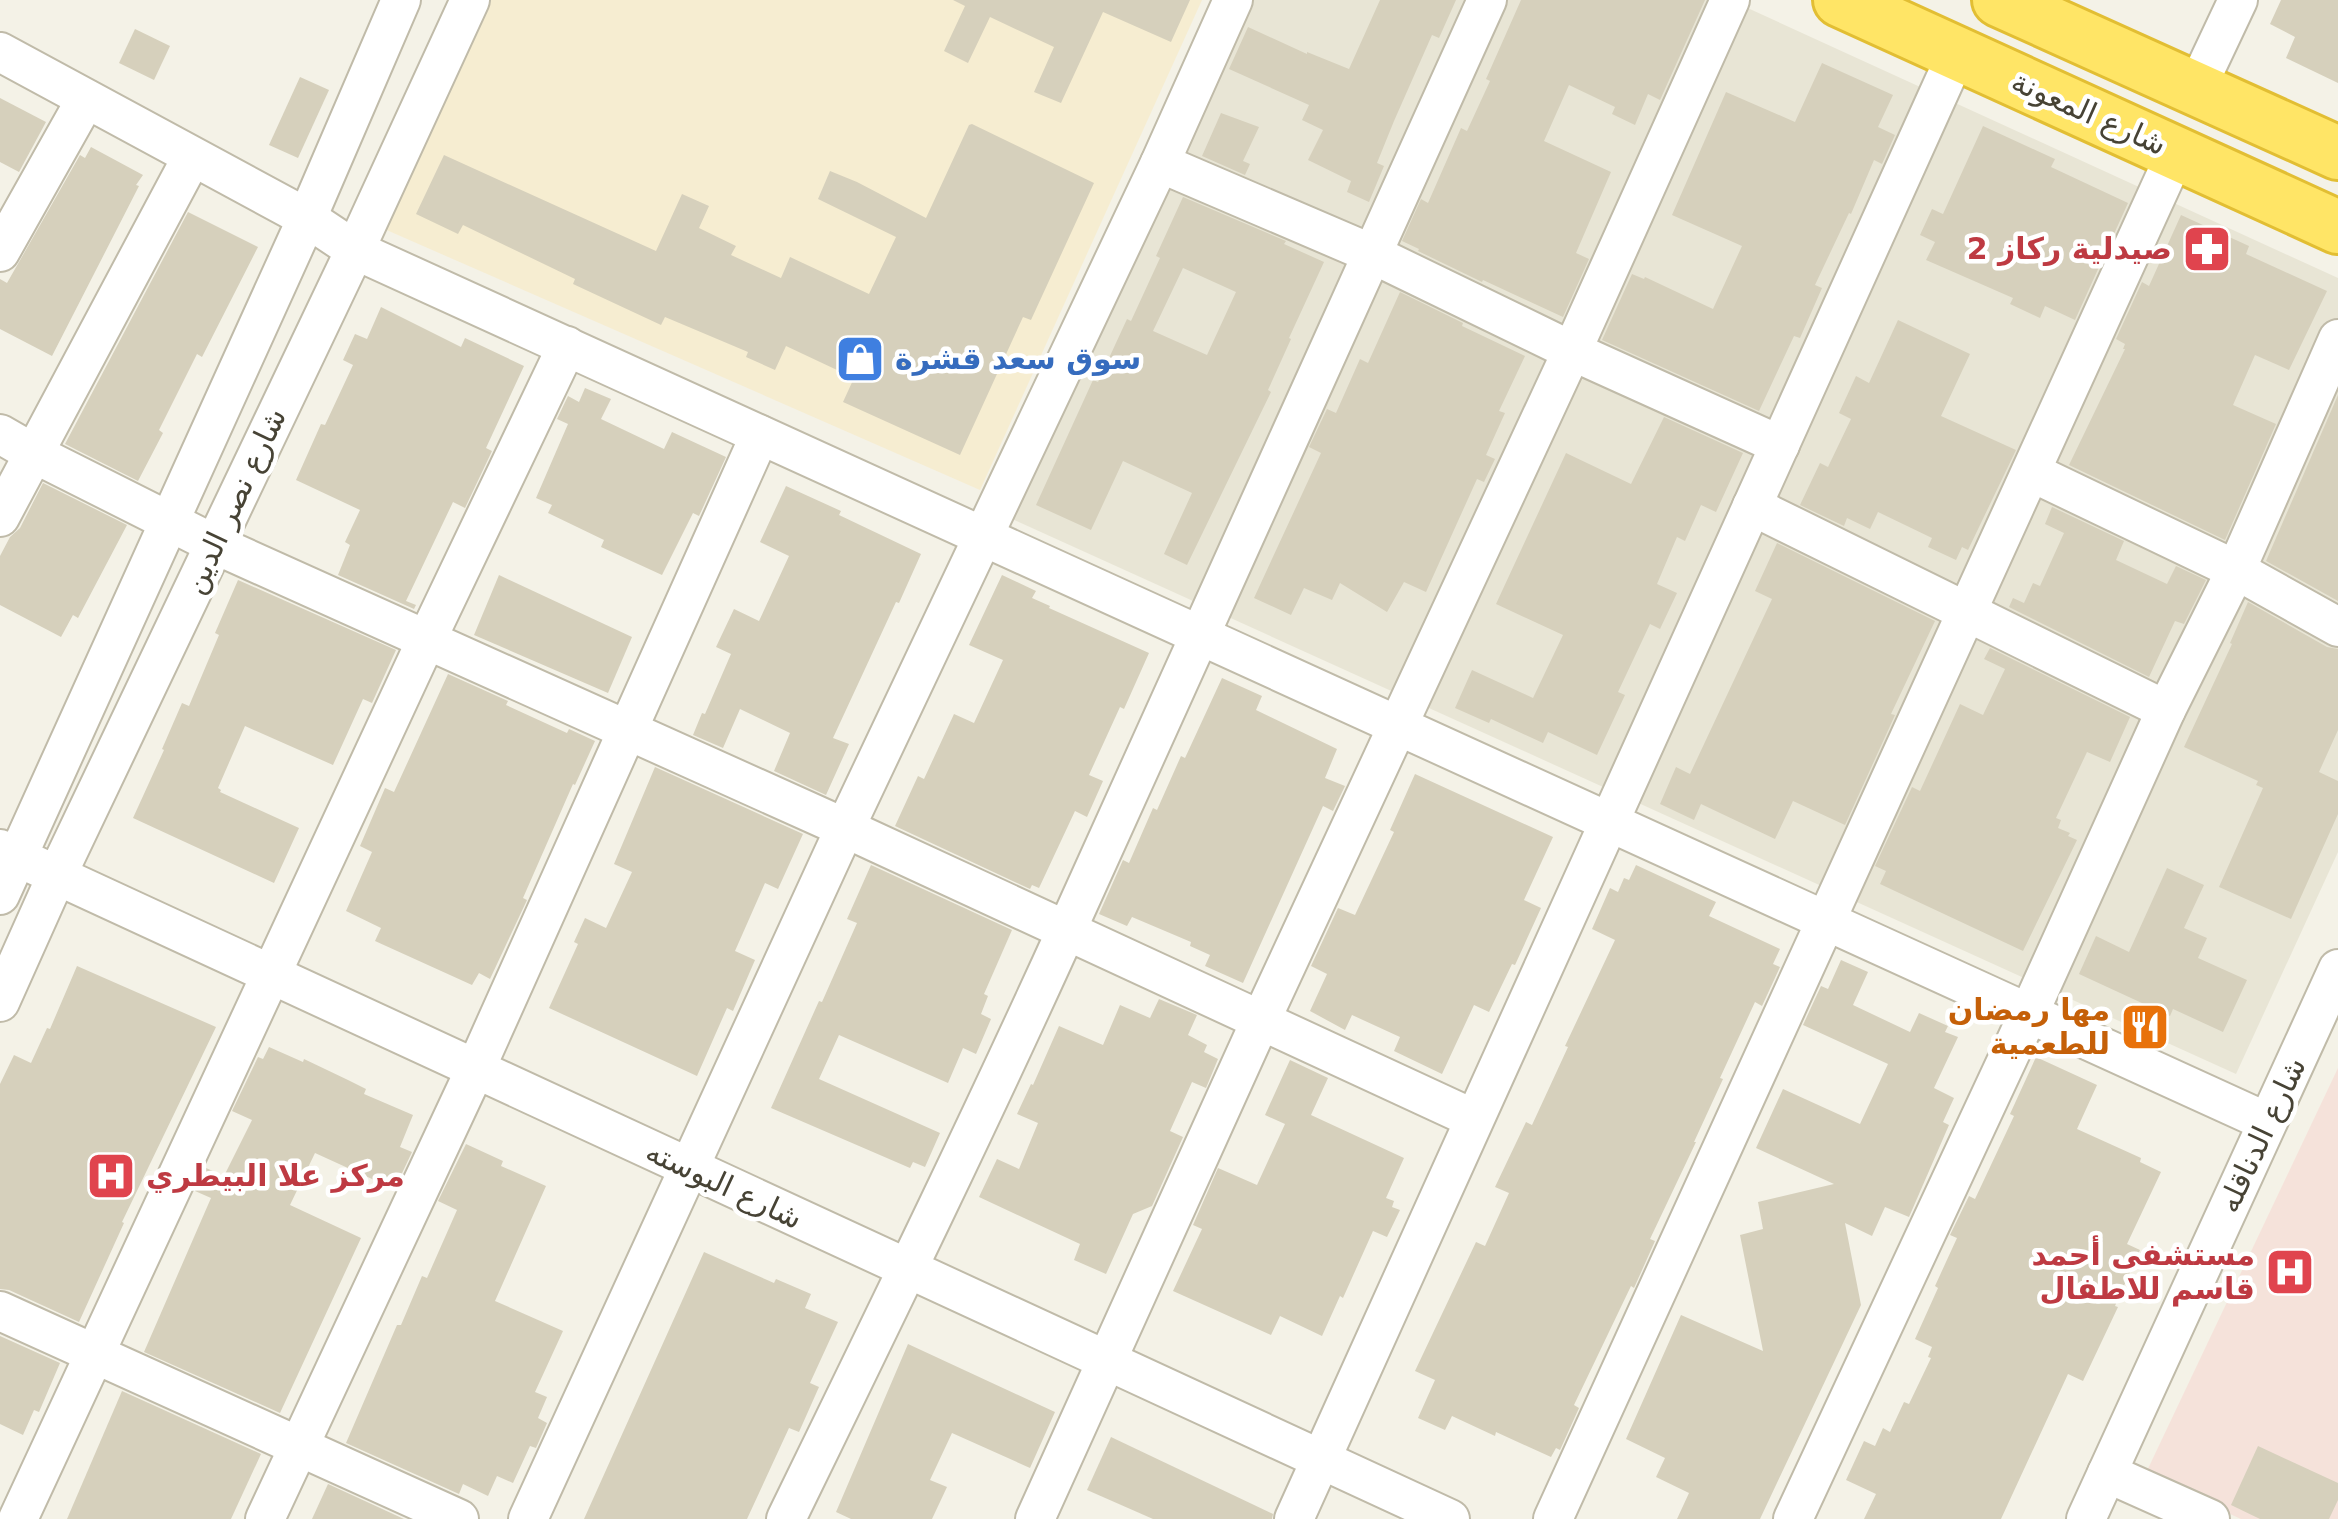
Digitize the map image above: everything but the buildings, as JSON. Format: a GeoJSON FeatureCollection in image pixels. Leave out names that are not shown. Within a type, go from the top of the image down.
{"type":"FeatureCollection","features":[{"type":"Feature","properties":{"kind":"highway","name":"شارع المعونة"},"geometry":{"type":"LineString","coordinates":[[1840,0],[2338,227]]}},
{"type":"Feature","properties":{"kind":"highway"},"geometry":{"type":"LineString","coordinates":[[1999,0],[2338,153]]}},
{"type":"Feature","properties":{"kind":"street","name":"شارع نصر الدين"},"geometry":{"type":"LineString","coordinates":[[0,894],[8,854],[168,523],[307,218],[400,0]]}},
{"type":"Feature","properties":{"kind":"street","name":"شارع نصر الدين"},"geometry":{"type":"LineString","coordinates":[[0,1002],[470,0]]}},
{"type":"Feature","properties":{"kind":"street"},"geometry":{"type":"LineString","coordinates":[[528,1519],[845,828],[1160,163],[1233,0]]}},
{"type":"Feature","properties":{"kind":"street"},"geometry":{"type":"LineString","coordinates":[[786,1519],[1067,930],[1487,0]]}},
{"type":"Feature","properties":{"kind":"street"},"geometry":{"type":"LineString","coordinates":[[1035,1519],[1730,0]]}},
{"type":"Feature","properties":{"kind":"street"},"geometry":{"type":"LineString","coordinates":[[2196,89],[2238,0]]}},
{"type":"Feature","properties":{"kind":"street"},"geometry":{"type":"LineString","coordinates":[[0,52],[307,218],[354,250],[2268,1122]]}},
{"type":"Feature","properties":{"kind":"street"},"geometry":{"type":"LineString","coordinates":[[1294,1519],[1957,53]]}},
{"type":"Feature","properties":{"kind":"street"},"geometry":{"type":"LineString","coordinates":[[0,252],[86,99]]}},
{"type":"Feature","properties":{"kind":"street"},"geometry":{"type":"LineString","coordinates":[[1554,1519],[2176,153]]}},
{"type":"Feature","properties":{"kind":"street"},"geometry":{"type":"LineString","coordinates":[[0,517],[192,157]]}},
{"type":"Feature","properties":{"kind":"street"},"geometry":{"type":"LineString","coordinates":[[1160,163],[1370,253],[1572,351],[1780,445]]}},
{"type":"Feature","properties":{"kind":"street"},"geometry":{"type":"LineString","coordinates":[[1793,1519],[2166,710],[2236,570],[2338,340]]}},
{"type":"Feature","properties":{"kind":"street"},"geometry":{"type":"LineString","coordinates":[[18,1519],[566,346]]}},
{"type":"Feature","properties":{"kind":"street"},"geometry":{"type":"LineString","coordinates":[[0,434],[168,523],[845,828],[1474,1119]]}},
{"type":"Feature","properties":{"kind":"street"},"geometry":{"type":"LineString","coordinates":[[265,1519],[474,1070],[760,435]]}},
{"type":"Feature","properties":{"kind":"street"},"geometry":{"type":"LineString","coordinates":[[2031,472],[2236,570],[2338,627]]}},
{"type":"Feature","properties":{"kind":"street"},"geometry":{"type":"LineString","coordinates":[[1752,506],[2166,710]]}},
{"type":"Feature","properties":{"kind":"street","name":"شارع البوسته"},"geometry":{"type":"LineString","coordinates":[[8,854],[1450,1519]]}},
{"type":"Feature","properties":{"kind":"street","name":"شارع الدناقله"},"geometry":{"type":"LineString","coordinates":[[2086,1519],[2338,969]]}},
{"type":"Feature","properties":{"kind":"street"},"geometry":{"type":"LineString","coordinates":[[0,1311],[458,1519]]}},
{"type":"Feature","properties":{"kind":"street"},"geometry":{"type":"LineString","coordinates":[[2107,1473],[2210,1519]]}},
{"type":"Feature","properties":{"kind":"shaded area","name":"سوق سعد قشرة"},"geometry":{"type":"Polygon","coordinates":[[[486,0],[1202,0],[980,490],[382,228],[486,0]]]}},
{"type":"Feature","properties":{"kind":"shaded area"},"geometry":{"type":"Polygon","coordinates":[[[1252,0],[1730,0],[2338,278],[2338,852],[2236,1074],[1010,518],[1252,0]]]}},
{"type":"Feature","properties":{"kind":"shaded area","name":"مستشفى أحمد قاسم للاطفال"},"geometry":{"type":"Polygon","coordinates":[[[2338,1068],[2338,1519],[2241,1519],[2145,1475],[2338,1068]]]}},
{"type":"Feature","properties":{"kind":"place","name":"صيدلية ركاز 2"},"geometry":{"type":"Point","coordinates":[2207,249]}},
{"type":"Feature","properties":{"kind":"place","name":"سوق سعد قشرة"},"geometry":{"type":"Point","coordinates":[860,359]}},
{"type":"Feature","properties":{"kind":"place","name":"مها رمضان للطعمية"},"geometry":{"type":"Point","coordinates":[2145,1027]}},
{"type":"Feature","properties":{"kind":"place","name":"مركز علا البيطري"},"geometry":{"type":"Point","coordinates":[111,1176]}},
{"type":"Feature","properties":{"kind":"place","name":"مستشفى أحمد قاسم للاطفال"},"geometry":{"type":"Point","coordinates":[2290,1272]}}]}
